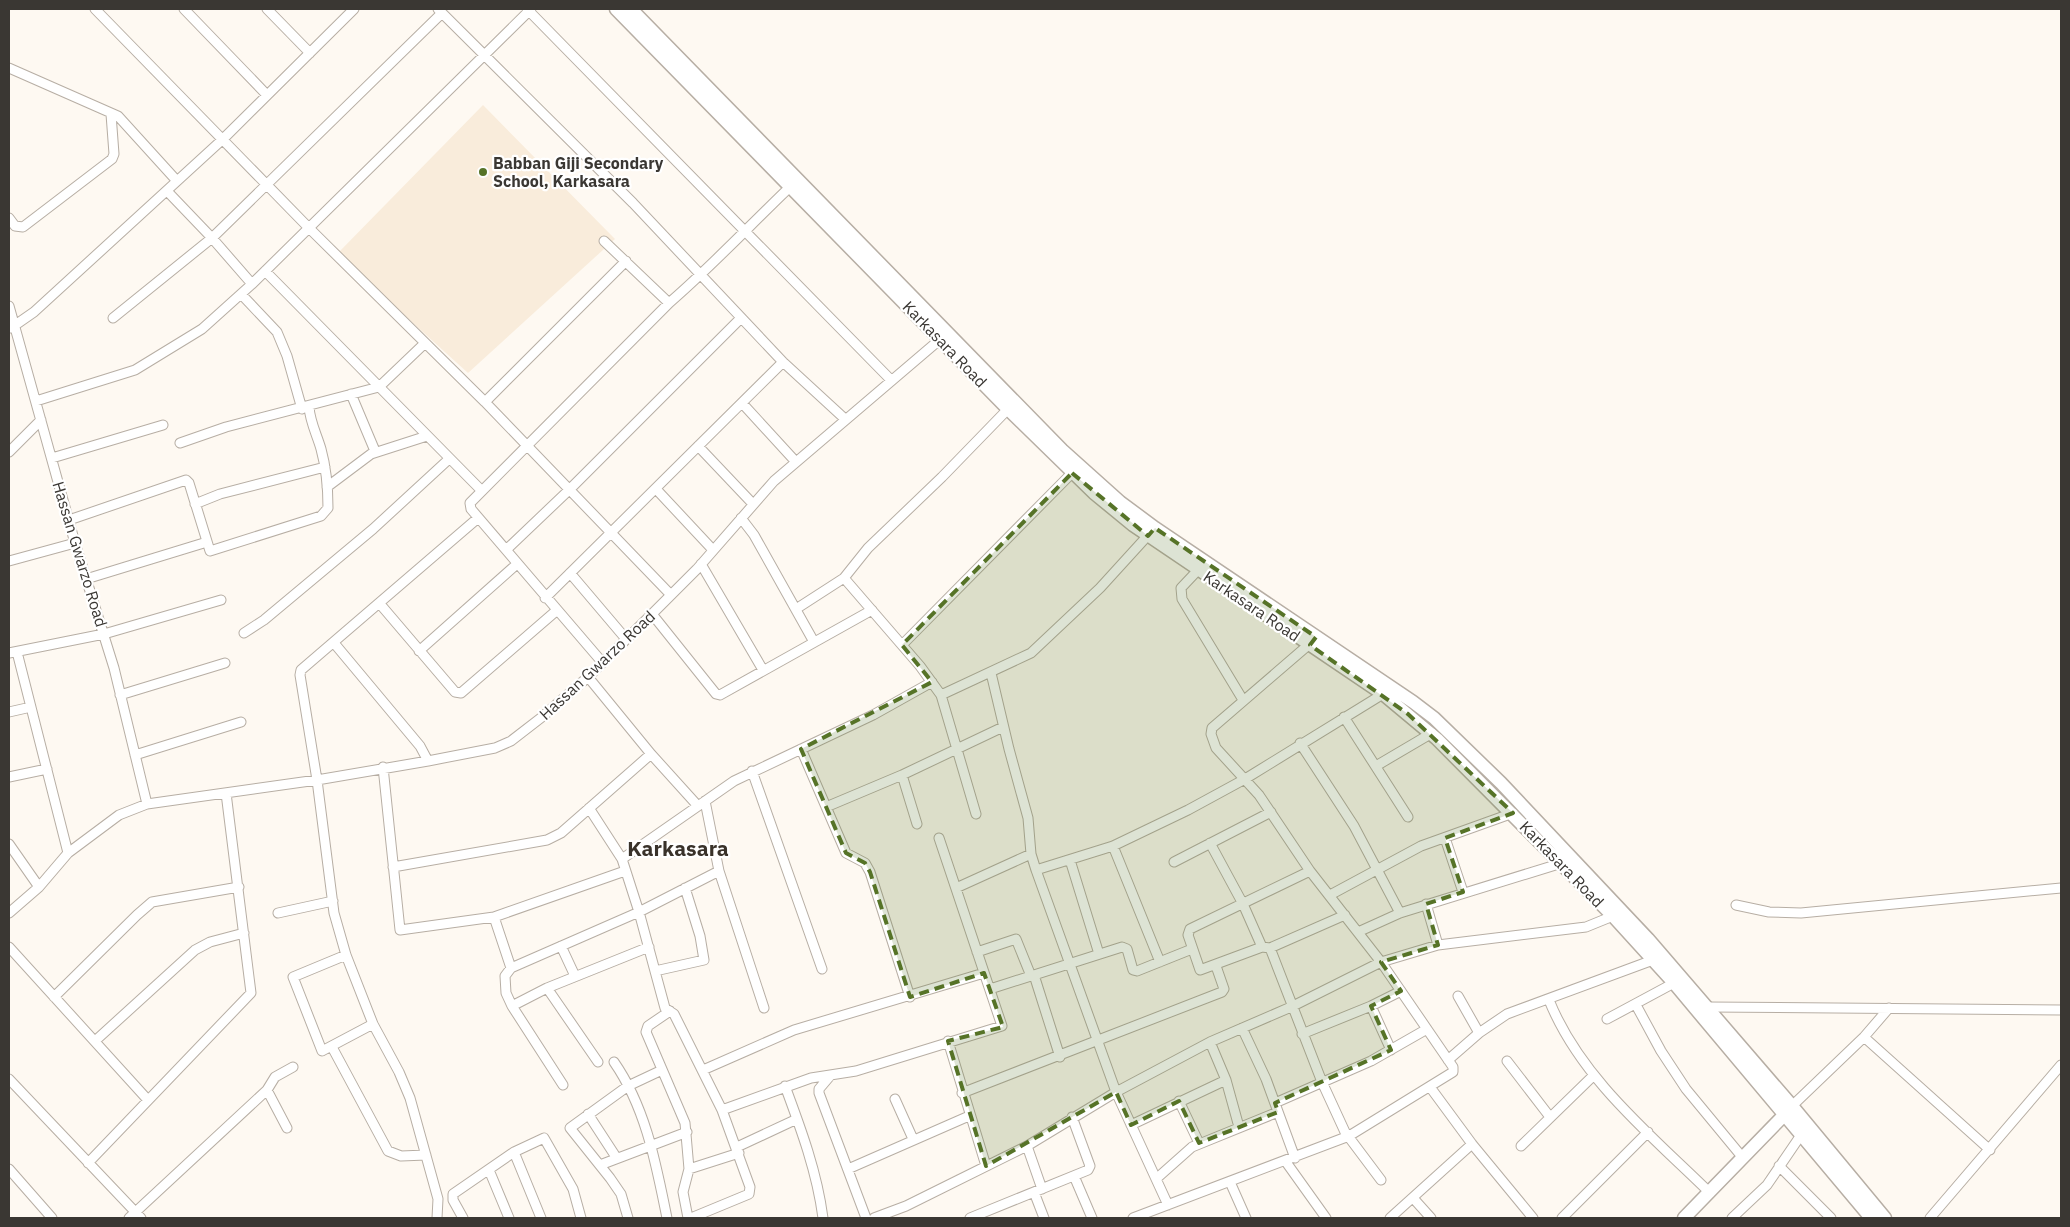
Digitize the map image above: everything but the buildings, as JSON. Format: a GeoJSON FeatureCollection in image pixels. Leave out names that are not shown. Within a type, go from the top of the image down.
{"type":"FeatureCollection","features":[{"type":"Feature","properties":{"kind":"main road","name":"Karkasara Road"},"geometry":{"type":"LineString","coordinates":[[616,9],[791,186],[944,336],[1062,450],[1151,532],[1313,641]]}},
{"type":"Feature","properties":{"kind":"main road","name":"Karkasara Road"},"geometry":{"type":"LineString","coordinates":[[631,9],[944,336],[1008,409],[1072,473],[1198,570],[1331,652],[1432,734],[1513,813],[1613,916],[1884,1218]]}},
{"type":"Feature","properties":{"kind":"main road","name":"Karkasara Road"},"geometry":{"type":"LineString","coordinates":[[1343,661],[1414,702],[1475,758],[1648,939],[1708,1007],[1788,1110],[1801,1135],[1871,1218]]}},
{"type":"Feature","properties":{"kind":"main road"},"geometry":{"type":"LineString","coordinates":[[1684,1218],[1788,1110]]}},
{"type":"Feature","properties":{"kind":"street"},"geometry":{"type":"LineString","coordinates":[[95,9],[265,184],[424,344],[485,402],[671,595]]}},
{"type":"Feature","properties":{"kind":"street"},"geometry":{"type":"LineString","coordinates":[[184,9],[267,95]]}},
{"type":"Feature","properties":{"kind":"street"},"geometry":{"type":"LineString","coordinates":[[267,9],[310,53]]}},
{"type":"Feature","properties":{"kind":"street"},"geometry":{"type":"LineString","coordinates":[[11,327],[34,312],[223,139],[353,9]]}},
{"type":"Feature","properties":{"kind":"street"},"geometry":{"type":"LineString","coordinates":[[36,401],[145,365],[202,329],[252,284],[308,227],[484,57],[529,10],[891,380]]}},
{"type":"Feature","properties":{"kind":"street"},"geometry":{"type":"LineString","coordinates":[[113,318],[212,238],[440,11],[484,57],[633,202],[703,274],[783,362],[844,419]]}},
{"type":"Feature","properties":{"kind":"street"},"geometry":{"type":"LineString","coordinates":[[9,68],[118,116],[177,181]]}},
{"type":"Feature","properties":{"kind":"street"},"geometry":{"type":"LineString","coordinates":[[9,218],[15,226],[22,227],[112,159],[114,154],[111,114]]}},
{"type":"Feature","properties":{"kind":"street"},"geometry":{"type":"LineString","coordinates":[[602,662],[556,611],[478,518],[471,509],[470,503],[670,304],[703,274],[744,230],[791,186]]}},
{"type":"Feature","properties":{"kind":"street"},"geometry":{"type":"LineString","coordinates":[[167,191],[212,238],[252,284]]}},
{"type":"Feature","properties":{"kind":"street"},"geometry":{"type":"LineString","coordinates":[[604,241],[670,304]]}},
{"type":"Feature","properties":{"kind":"street"},"geometry":{"type":"LineString","coordinates":[[485,402],[626,261]]}},
{"type":"Feature","properties":{"kind":"street"},"geometry":{"type":"LineString","coordinates":[[265,271],[482,491]]}},
{"type":"Feature","properties":{"kind":"street"},"geometry":{"type":"LineString","coordinates":[[69,520],[186,480],[189,483],[209,549],[213,550],[321,516],[328,508],[324,467],[306,408],[287,356],[277,332],[241,294]]}},
{"type":"Feature","properties":{"kind":"street","name":"Hassan Gwarzo Road"},"geometry":{"type":"LineString","coordinates":[[9,306],[11,327],[36,401],[75,543],[104,634],[147,804]]}},
{"type":"Feature","properties":{"kind":"street"},"geometry":{"type":"LineString","coordinates":[[506,550],[569,490],[741,318]]}},
{"type":"Feature","properties":{"kind":"street","name":"Hassan Gwarzo Road"},"geometry":{"type":"LineString","coordinates":[[9,913],[39,887],[68,853],[119,815],[147,804],[317,780],[383,767],[428,761],[495,748],[511,741],[588,677],[701,564],[753,504],[796,462],[844,419],[944,336]]}},
{"type":"Feature","properties":{"kind":"street"},"geometry":{"type":"LineString","coordinates":[[180,443],[226,428],[379,388],[424,344]]}},
{"type":"Feature","properties":{"kind":"street"},"geometry":{"type":"LineString","coordinates":[[545,598],[783,362]]}},
{"type":"Feature","properties":{"kind":"street"},"geometry":{"type":"LineString","coordinates":[[351,394],[375,452]]}},
{"type":"Feature","properties":{"kind":"street"},"geometry":{"type":"LineString","coordinates":[[742,403],[796,462]]}},
{"type":"Feature","properties":{"kind":"street"},"geometry":{"type":"LineString","coordinates":[[796,609],[844,578],[868,548],[942,477],[1008,409]]}},
{"type":"Feature","properties":{"kind":"street"},"geometry":{"type":"LineString","coordinates":[[9,452],[41,420]]}},
{"type":"Feature","properties":{"kind":"street"},"geometry":{"type":"LineString","coordinates":[[52,458],[163,424]]}},
{"type":"Feature","properties":{"kind":"street"},"geometry":{"type":"LineString","coordinates":[[327,487],[375,452],[427,436]]}},
{"type":"Feature","properties":{"kind":"street"},"geometry":{"type":"LineString","coordinates":[[698,446],[753,504]]}},
{"type":"Feature","properties":{"kind":"street"},"geometry":{"type":"LineString","coordinates":[[244,633],[264,620],[373,529],[449,459]]}},
{"type":"Feature","properties":{"kind":"street"},"geometry":{"type":"LineString","coordinates":[[195,504],[220,494],[324,467]]}},
{"type":"Feature","properties":{"kind":"street"},"geometry":{"type":"LineString","coordinates":[[902,645],[1072,473]]}},
{"type":"Feature","properties":{"kind":"street"},"geometry":{"type":"LineString","coordinates":[[656,489],[713,550]]}},
{"type":"Feature","properties":{"kind":"street"},"geometry":{"type":"LineString","coordinates":[[437,1218],[438,1199],[403,1081],[373,1024],[346,955],[333,901],[317,780],[300,675],[301,670],[478,518]]}},
{"type":"Feature","properties":{"kind":"street"},"geometry":{"type":"LineString","coordinates":[[741,518],[754,535],[814,642]]}},
{"type":"Feature","properties":{"kind":"street"},"geometry":{"type":"LineString","coordinates":[[941,696],[1031,653],[1100,588],[1151,532]]}},
{"type":"Feature","properties":{"kind":"street"},"geometry":{"type":"LineString","coordinates":[[86,579],[207,542]]}},
{"type":"Feature","properties":{"kind":"street"},"geometry":{"type":"LineString","coordinates":[[9,561],[75,543]]}},
{"type":"Feature","properties":{"kind":"street"},"geometry":{"type":"LineString","coordinates":[[419,651],[517,564]]}},
{"type":"Feature","properties":{"kind":"street"},"geometry":{"type":"LineString","coordinates":[[701,564],[763,670]]}},
{"type":"Feature","properties":{"kind":"street"},"geometry":{"type":"LineString","coordinates":[[1198,570],[1181,588],[1182,599],[1243,700]]}},
{"type":"Feature","properties":{"kind":"street"},"geometry":{"type":"LineString","coordinates":[[570,573],[626,639]]}},
{"type":"Feature","properties":{"kind":"street"},"geometry":{"type":"LineString","coordinates":[[844,578],[902,645],[941,696],[976,814]]}},
{"type":"Feature","properties":{"kind":"street"},"geometry":{"type":"LineString","coordinates":[[68,853],[31,706],[13,652],[104,634],[221,600]]}},
{"type":"Feature","properties":{"kind":"street"},"geometry":{"type":"LineString","coordinates":[[380,604],[455,692],[461,693],[556,611]]}},
{"type":"Feature","properties":{"kind":"street"},"geometry":{"type":"LineString","coordinates":[[652,614],[716,694],[720,695],[872,610]]}},
{"type":"Feature","properties":{"kind":"street"},"geometry":{"type":"LineString","coordinates":[[1134,1218],[1158,1214],[1168,1205],[1286,1162],[1349,1136],[1453,1072],[1453,1067],[1381,962],[1310,871],[1271,812],[1246,779],[1216,748],[1211,734],[1212,728],[1313,641]]}},
{"type":"Feature","properties":{"kind":"street"},"geometry":{"type":"LineString","coordinates":[[334,643],[420,746],[428,761]]}},
{"type":"Feature","properties":{"kind":"street"},"geometry":{"type":"LineString","coordinates":[[120,696],[225,664]]}},
{"type":"Feature","properties":{"kind":"street"},"geometry":{"type":"LineString","coordinates":[[991,673],[1003,727],[1028,818],[1031,854],[1036,870],[1116,1092],[1168,1205]]}},
{"type":"Feature","properties":{"kind":"street"},"geometry":{"type":"LineString","coordinates":[[588,677],[651,754],[701,804],[719,871],[764,1008]]}},
{"type":"Feature","properties":{"kind":"street"},"geometry":{"type":"LineString","coordinates":[[622,859],[752,771],[873,715],[932,682]]}},
{"type":"Feature","properties":{"kind":"street"},"geometry":{"type":"LineString","coordinates":[[1036,870],[1113,846],[1246,779],[1300,743],[1383,694]]}},
{"type":"Feature","properties":{"kind":"street"},"geometry":{"type":"LineString","coordinates":[[9,712],[31,706]]}},
{"type":"Feature","properties":{"kind":"street"},"geometry":{"type":"LineString","coordinates":[[1344,717],[1408,817]]}},
{"type":"Feature","properties":{"kind":"street"},"geometry":{"type":"LineString","coordinates":[[135,755],[241,722]]}},
{"type":"Feature","properties":{"kind":"street"},"geometry":{"type":"LineString","coordinates":[[826,807],[902,775],[1003,727]]}},
{"type":"Feature","properties":{"kind":"street"},"geometry":{"type":"LineString","coordinates":[[1376,766],[1432,734]]}},
{"type":"Feature","properties":{"kind":"street"},"geometry":{"type":"LineString","coordinates":[[1300,743],[1354,826],[1400,913]]}},
{"type":"Feature","properties":{"kind":"street"},"geometry":{"type":"LineString","coordinates":[[801,749],[846,853],[865,864],[870,872],[910,997]]}},
{"type":"Feature","properties":{"kind":"street"},"geometry":{"type":"LineString","coordinates":[[393,867],[548,840],[561,833],[651,754]]}},
{"type":"Feature","properties":{"kind":"street"},"geometry":{"type":"LineString","coordinates":[[383,767],[400,930],[494,918],[625,871]]}},
{"type":"Feature","properties":{"kind":"street"},"geometry":{"type":"LineString","coordinates":[[9,778],[47,769]]}},
{"type":"Feature","properties":{"kind":"street"},"geometry":{"type":"LineString","coordinates":[[752,771],[822,969]]}},
{"type":"Feature","properties":{"kind":"street"},"geometry":{"type":"LineString","coordinates":[[902,775],[917,824]]}},
{"type":"Feature","properties":{"kind":"street"},"geometry":{"type":"LineString","coordinates":[[88,1163],[146,1100],[251,993],[226,793]]}},
{"type":"Feature","properties":{"kind":"street"},"geometry":{"type":"LineString","coordinates":[[589,808],[622,859],[639,912],[662,997],[668,1010],[674,1014],[722,1110],[750,1187],[749,1194],[689,1218],[683,1192],[689,1169],[687,1132],[646,1029],[668,1010]]}},
{"type":"Feature","properties":{"kind":"street"},"geometry":{"type":"LineString","coordinates":[[1174,862],[1271,812]]}},
{"type":"Feature","properties":{"kind":"street"},"geometry":{"type":"LineString","coordinates":[[1330,895],[1420,846],[1513,813]]}},
{"type":"Feature","properties":{"kind":"street"},"geometry":{"type":"LineString","coordinates":[[722,1110],[784,1086],[811,1078],[856,1071],[948,1041],[1002,1026],[939,838]]}},
{"type":"Feature","properties":{"kind":"street"},"geometry":{"type":"LineString","coordinates":[[1445,838],[1463,892]]}},
{"type":"Feature","properties":{"kind":"street"},"geometry":{"type":"LineString","coordinates":[[9,844],[39,887]]}},
{"type":"Feature","properties":{"kind":"street"},"geometry":{"type":"LineString","coordinates":[[1210,844],[1266,948],[1322,1082],[1349,1136],[1381,1180]]}},
{"type":"Feature","properties":{"kind":"street"},"geometry":{"type":"LineString","coordinates":[[1113,846],[1160,962]]}},
{"type":"Feature","properties":{"kind":"street"},"geometry":{"type":"LineString","coordinates":[[956,888],[1031,854]]}},
{"type":"Feature","properties":{"kind":"street"},"geometry":{"type":"LineString","coordinates":[[1070,860],[1100,954]]}},
{"type":"Feature","properties":{"kind":"street"},"geometry":{"type":"LineString","coordinates":[[1358,932],[1400,913],[1426,904],[1562,863]]}},
{"type":"Feature","properties":{"kind":"street"},"geometry":{"type":"LineString","coordinates":[[563,1085],[512,1006],[504,984],[505,976],[510,968],[639,912],[719,871]]}},
{"type":"Feature","properties":{"kind":"street"},"geometry":{"type":"LineString","coordinates":[[1310,871],[1190,929],[1188,935],[1200,970],[1266,948],[1345,915]]}},
{"type":"Feature","properties":{"kind":"street"},"geometry":{"type":"LineString","coordinates":[[54,997],[152,902],[239,887]]}},
{"type":"Feature","properties":{"kind":"street"},"geometry":{"type":"LineString","coordinates":[[655,971],[704,960],[700,936],[686,888]]}},
{"type":"Feature","properties":{"kind":"street"},"geometry":{"type":"LineString","coordinates":[[1736,905],[1769,912],[1801,914],[2061,888]]}},
{"type":"Feature","properties":{"kind":"street"},"geometry":{"type":"LineString","coordinates":[[278,913],[333,901]]}},
{"type":"Feature","properties":{"kind":"street"},"geometry":{"type":"LineString","coordinates":[[1426,904],[1438,945]]}},
{"type":"Feature","properties":{"kind":"street"},"geometry":{"type":"LineString","coordinates":[[874,1218],[906,1206],[1027,1146],[1072,1117],[1210,1042],[1291,1007],[1381,962],[1438,945],[1586,927],[1613,916]]}},
{"type":"Feature","properties":{"kind":"street"},"geometry":{"type":"LineString","coordinates":[[494,918],[510,968]]}},
{"type":"Feature","properties":{"kind":"street"},"geometry":{"type":"LineString","coordinates":[[95,1041],[195,950],[210,942],[244,933]]}},
{"type":"Feature","properties":{"kind":"street"},"geometry":{"type":"LineString","coordinates":[[977,952],[1016,939],[1032,976],[1060,1057]]}},
{"type":"Feature","properties":{"kind":"street"},"geometry":{"type":"LineString","coordinates":[[561,946],[575,976]]}},
{"type":"Feature","properties":{"kind":"street"},"geometry":{"type":"LineString","coordinates":[[9,947],[146,1100]]}},
{"type":"Feature","properties":{"kind":"street"},"geometry":{"type":"LineString","coordinates":[[512,1006],[547,988],[649,947]]}},
{"type":"Feature","properties":{"kind":"street"},"geometry":{"type":"LineString","coordinates":[[990,989],[1100,954],[1125,948],[1134,971],[1192,949]]}},
{"type":"Feature","properties":{"kind":"street"},"geometry":{"type":"LineString","coordinates":[[346,955],[293,978],[322,1051],[373,1024]]}},
{"type":"Feature","properties":{"kind":"street"},"geometry":{"type":"LineString","coordinates":[[1448,1060],[1479,1033],[1507,1014],[1653,960]]}},
{"type":"Feature","properties":{"kind":"street"},"geometry":{"type":"LineString","coordinates":[[962,1093],[1060,1057],[1222,992],[1224,989],[1216,966]]}},
{"type":"Feature","properties":{"kind":"street"},"geometry":{"type":"LineString","coordinates":[[703,1070],[794,1030],[910,997],[984,973]]}},
{"type":"Feature","properties":{"kind":"street"},"geometry":{"type":"LineString","coordinates":[[1606,1019],[1636,1005],[1674,982]]}},
{"type":"Feature","properties":{"kind":"street"},"geometry":{"type":"LineString","coordinates":[[547,988],[598,1062]]}},
{"type":"Feature","properties":{"kind":"street"},"geometry":{"type":"LineString","coordinates":[[1302,1034],[1371,1006],[1401,991]]}},
{"type":"Feature","properties":{"kind":"street"},"geometry":{"type":"LineString","coordinates":[[1458,996],[1479,1033]]}},
{"type":"Feature","properties":{"kind":"street"},"geometry":{"type":"LineString","coordinates":[[1549,1000],[1562,1026],[1594,1075],[1710,1193]]}},
{"type":"Feature","properties":{"kind":"street"},"geometry":{"type":"LineString","coordinates":[[1636,1005],[1661,1051],[1686,1089],[1743,1158]]}},
{"type":"Feature","properties":{"kind":"street"},"geometry":{"type":"LineString","coordinates":[[1371,1006],[1391,1050]]}},
{"type":"Feature","properties":{"kind":"street"},"geometry":{"type":"LineString","coordinates":[[1708,1007],[2061,1010]]}},
{"type":"Feature","properties":{"kind":"street"},"geometry":{"type":"LineString","coordinates":[[1788,1110],[1864,1037],[1889,1008]]}},
{"type":"Feature","properties":{"kind":"street"},"geometry":{"type":"LineString","coordinates":[[1242,1028],[1277,1108],[1295,1158]]}},
{"type":"Feature","properties":{"kind":"street"},"geometry":{"type":"LineString","coordinates":[[1156,1179],[1185,1151],[1199,1143],[1239,1127],[1277,1108],[1322,1082],[1391,1050],[1427,1029]]}},
{"type":"Feature","properties":{"kind":"street"},"geometry":{"type":"LineString","coordinates":[[1864,1037],[1990,1150]]}},
{"type":"Feature","properties":{"kind":"street"},"geometry":{"type":"LineString","coordinates":[[948,1041],[962,1093],[986,1166]]}},
{"type":"Feature","properties":{"kind":"street"},"geometry":{"type":"LineString","coordinates":[[1210,1042],[1226,1080],[1239,1127]]}},
{"type":"Feature","properties":{"kind":"street"},"geometry":{"type":"LineString","coordinates":[[332,1047],[388,1151],[401,1156],[426,1155]]}},
{"type":"Feature","properties":{"kind":"street"},"geometry":{"type":"LineString","coordinates":[[1507,1061],[1550,1118]]}},
{"type":"Feature","properties":{"kind":"street"},"geometry":{"type":"LineString","coordinates":[[614,1062],[628,1086],[652,1143],[667,1218]]}},
{"type":"Feature","properties":{"kind":"street"},"geometry":{"type":"LineString","coordinates":[[1930,1218],[2061,1065]]}},
{"type":"Feature","properties":{"kind":"street"},"geometry":{"type":"LineString","coordinates":[[9,1079],[135,1216],[267,1090],[275,1076],[293,1067]]}},
{"type":"Feature","properties":{"kind":"street"},"geometry":{"type":"LineString","coordinates":[[628,1218],[621,1194],[570,1128],[628,1086],[662,1070]]}},
{"type":"Feature","properties":{"kind":"street"},"geometry":{"type":"LineString","coordinates":[[1521,1146],[1594,1075]]}},
{"type":"Feature","properties":{"kind":"street"},"geometry":{"type":"LineString","coordinates":[[830,1076],[819,1089],[819,1094],[866,1218]]}},
{"type":"Feature","properties":{"kind":"street"},"geometry":{"type":"LineString","coordinates":[[1131,1125],[1226,1080]]}},
{"type":"Feature","properties":{"kind":"street"},"geometry":{"type":"LineString","coordinates":[[784,1086],[797,1119],[818,1188],[823,1218]]}},
{"type":"Feature","properties":{"kind":"street"},"geometry":{"type":"LineString","coordinates":[[1430,1087],[1472,1144],[1533,1218]]}},
{"type":"Feature","properties":{"kind":"street"},"geometry":{"type":"LineString","coordinates":[[267,1090],[287,1128]]}},
{"type":"Feature","properties":{"kind":"street"},"geometry":{"type":"LineString","coordinates":[[895,1099],[913,1140]]}},
{"type":"Feature","properties":{"kind":"street"},"geometry":{"type":"LineString","coordinates":[[1179,1101],[1199,1143]]}},
{"type":"Feature","properties":{"kind":"street"},"geometry":{"type":"LineString","coordinates":[[588,1114],[616,1157]]}},
{"type":"Feature","properties":{"kind":"street"},"geometry":{"type":"LineString","coordinates":[[848,1169],[969,1116]]}},
{"type":"Feature","properties":{"kind":"street"},"geometry":{"type":"LineString","coordinates":[[970,1218],[1088,1170],[1090,1166],[1072,1117]]}},
{"type":"Feature","properties":{"kind":"street"},"geometry":{"type":"LineString","coordinates":[[689,1169],[738,1150],[797,1119]]}},
{"type":"Feature","properties":{"kind":"street"},"geometry":{"type":"LineString","coordinates":[[600,1165],[652,1143],[687,1132]]}},
{"type":"Feature","properties":{"kind":"street"},"geometry":{"type":"LineString","coordinates":[[1562,1218],[1648,1132]]}},
{"type":"Feature","properties":{"kind":"street"},"geometry":{"type":"LineString","coordinates":[[1732,1218],[1760,1193],[1801,1135]]}},
{"type":"Feature","properties":{"kind":"street"},"geometry":{"type":"LineString","coordinates":[[463,1218],[453,1200],[453,1194],[514,1152],[541,1139],[547,1140],[573,1189],[582,1218]]}},
{"type":"Feature","properties":{"kind":"street"},"geometry":{"type":"LineString","coordinates":[[1390,1218],[1472,1144]]}},
{"type":"Feature","properties":{"kind":"street"},"geometry":{"type":"LineString","coordinates":[[1027,1146],[1044,1218]]}},
{"type":"Feature","properties":{"kind":"street"},"geometry":{"type":"LineString","coordinates":[[514,1152],[541,1218]]}},
{"type":"Feature","properties":{"kind":"street"},"geometry":{"type":"LineString","coordinates":[[1286,1162],[1326,1218]]}},
{"type":"Feature","properties":{"kind":"street"},"geometry":{"type":"LineString","coordinates":[[1779,1166],[1831,1218]]}},
{"type":"Feature","properties":{"kind":"street"},"geometry":{"type":"LineString","coordinates":[[9,1169],[52,1218]]}},
{"type":"Feature","properties":{"kind":"street"},"geometry":{"type":"LineString","coordinates":[[489,1170],[509,1218]]}},
{"type":"Feature","properties":{"kind":"street"},"geometry":{"type":"LineString","coordinates":[[1074,1176],[1092,1218]]}},
{"type":"Feature","properties":{"kind":"street"},"geometry":{"type":"LineString","coordinates":[[1230,1182],[1246,1218]]}},
{"type":"Feature","properties":{"kind":"street"},"geometry":{"type":"LineString","coordinates":[[1413,1198],[1431,1218]]}},
{"type":"Feature","properties":{"kind":"street"},"geometry":{"type":"LineString","coordinates":[[991,1209],[995,1218]]}},
{"type":"Feature","properties":{"kind":"highlighted area"},"geometry":{"type":"Polygon","coordinates":[[[1072,473],[1148,536],[1155,528],[1316,637],[1310,645],[1408,714],[1513,813],[1445,838],[1463,892],[1426,904],[1438,945],[1381,962],[1401,991],[1371,1006],[1391,1050],[1275,1103],[1278,1112],[1199,1143],[1179,1101],[1131,1125],[1116,1092],[986,1166],[948,1041],[1003,1027],[984,973],[910,997],[870,872],[865,863],[846,853],[801,749],[932,682],[902,645],[1072,473]]]}},
{"type":"Feature","properties":{"kind":"shaded area","name":"Babban Giji Secondary School, Karkasara"},"geometry":{"type":"Polygon","coordinates":[[[483,105],[615,239],[468,373],[337,254],[483,105]]]}},
{"type":"Feature","properties":{"kind":"place","name":"Babban Giji Secondary School, Karkasara"},"geometry":{"type":"Point","coordinates":[483,172]}},
{"type":"Feature","properties":{"kind":"district","name":"Karkasara"},"geometry":{"type":"Point","coordinates":[678,849]}}]}
